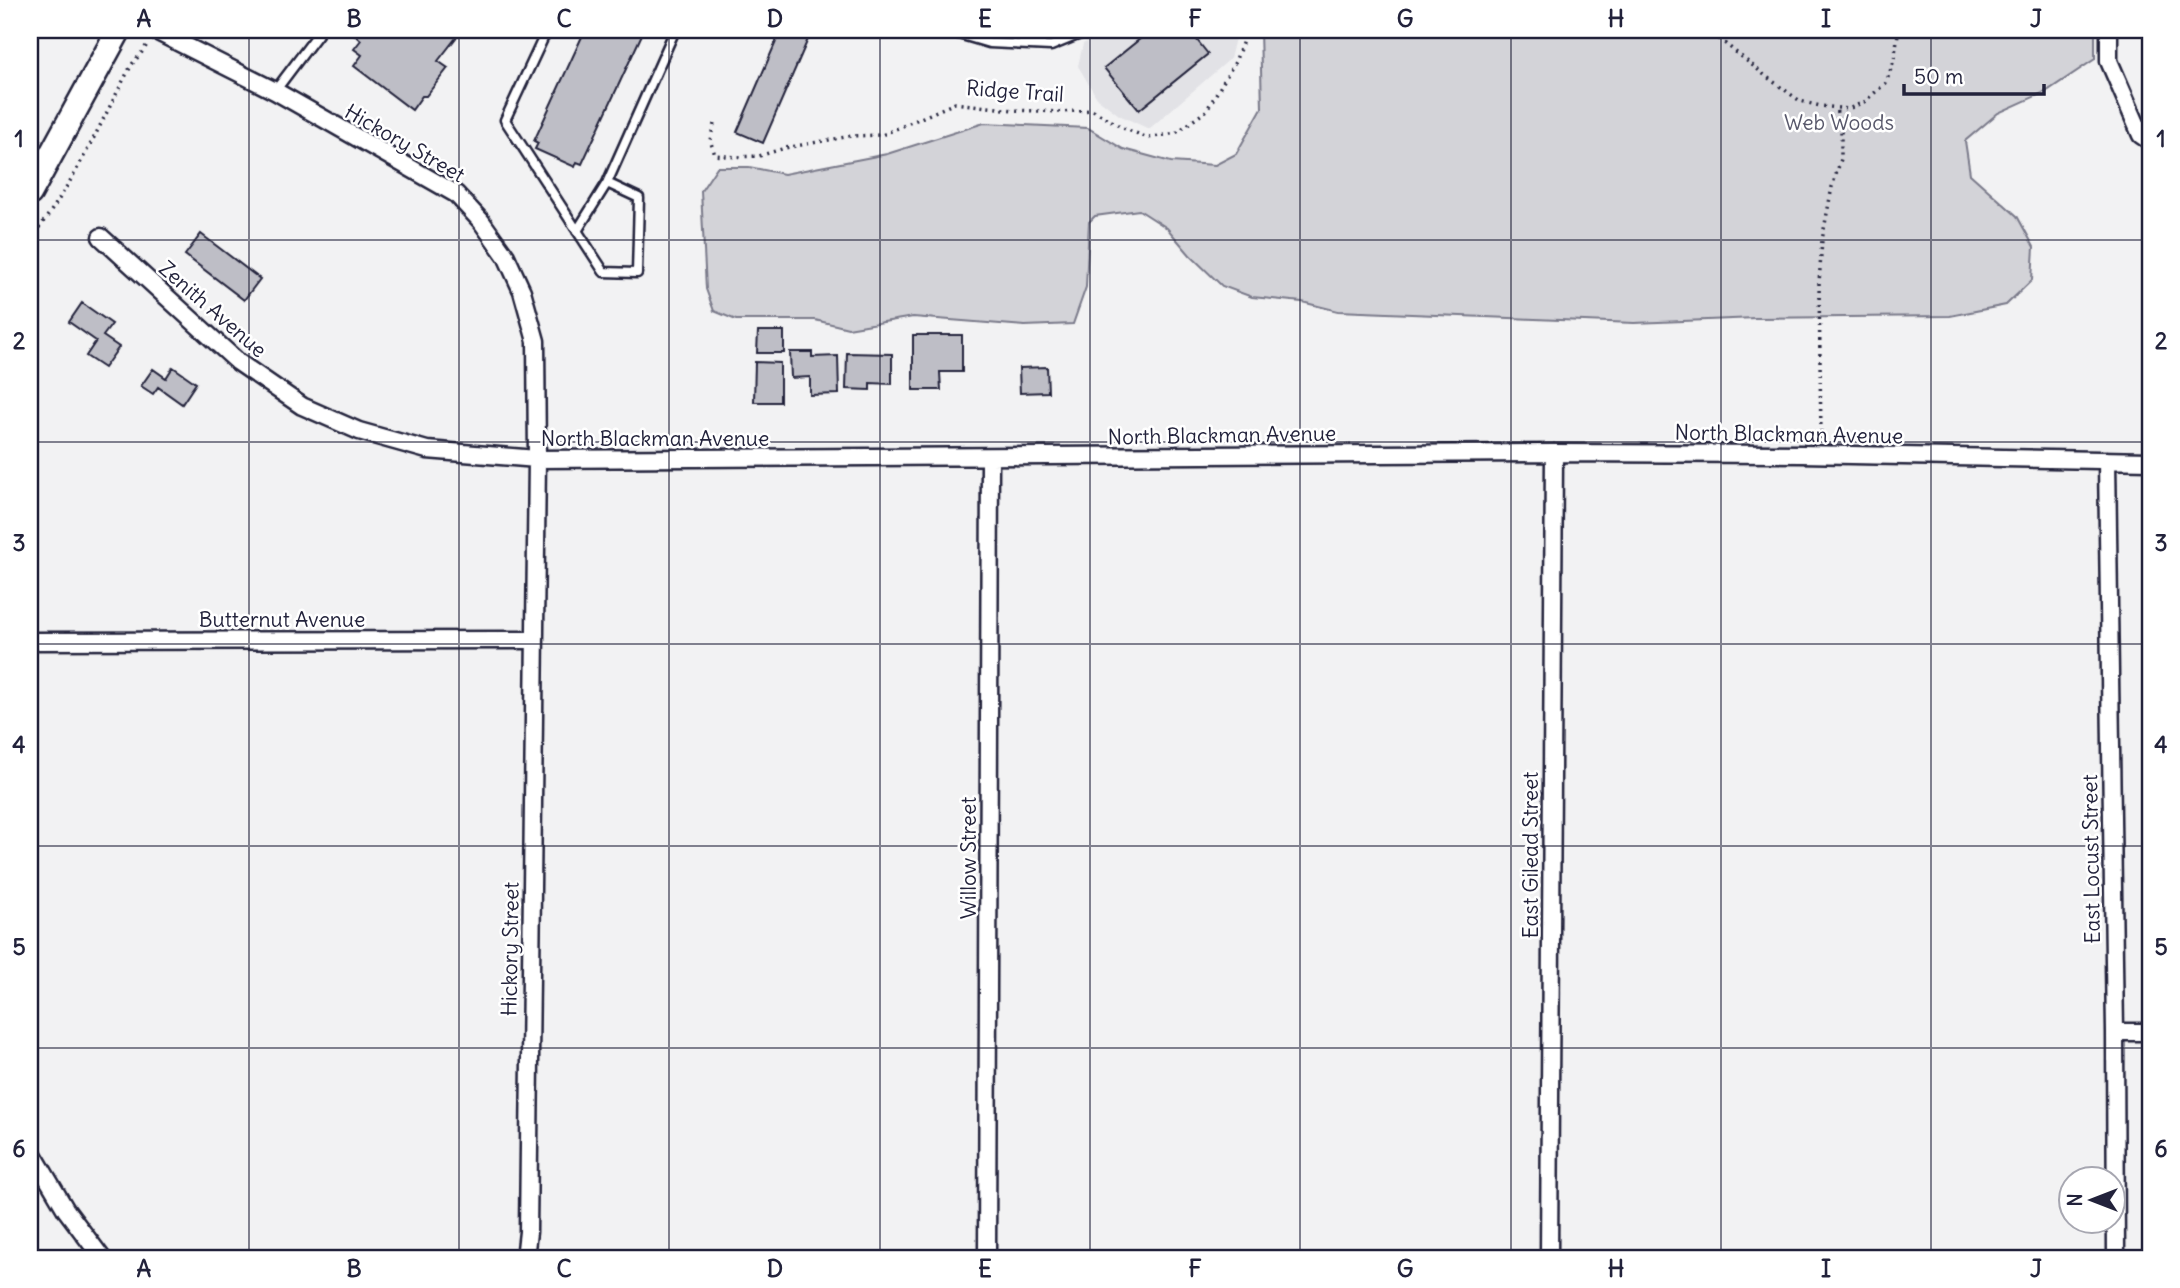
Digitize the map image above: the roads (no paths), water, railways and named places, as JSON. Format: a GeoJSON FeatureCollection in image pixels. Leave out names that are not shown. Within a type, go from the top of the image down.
{"type":"FeatureCollection","features":[{"type":"Feature","properties":{"kind":"main road"},"geometry":{"type":"LineString","coordinates":[[30,193],[119,30]]}},
{"type":"Feature","properties":{"kind":"street","name":"Hickory Street"},"geometry":{"type":"LineString","coordinates":[[154,30],[275,91],[456,194],[481,221],[506,256],[522,290],[536,341],[537,459],[528,1221],[525,1258]]}},
{"type":"Feature","properties":{"kind":"street"},"geometry":{"type":"LineString","coordinates":[[2109,30],[2109,61],[2141,135],[2150,141]]}},
{"type":"Feature","properties":{"kind":"street","name":"Zenith Avenue"},"geometry":{"type":"LineString","coordinates":[[101,237],[237,362],[302,406]]}},
{"type":"Feature","properties":{"kind":"street","name":"North Blackman Avenue"},"geometry":{"type":"LineString","coordinates":[[302,406],[359,430],[428,450],[537,459],[1554,453],[1822,454],[2150,461]]}},
{"type":"Feature","properties":{"kind":"street","name":"East Gilead Street"},"geometry":{"type":"LineString","coordinates":[[1549,1258],[1554,453]]}},
{"type":"Feature","properties":{"kind":"street","name":"Willow Street"},"geometry":{"type":"LineString","coordinates":[[987,1258],[990,458]]}},
{"type":"Feature","properties":{"kind":"street","name":"East Locust Street"},"geometry":{"type":"LineString","coordinates":[[2107,460],[2116,1258]]}},
{"type":"Feature","properties":{"kind":"street","name":"Butternut Avenue"},"geometry":{"type":"LineString","coordinates":[[30,641],[534,640]]}},
{"type":"Feature","properties":{"kind":"street"},"geometry":{"type":"LineString","coordinates":[[2115,1032],[2150,1032]]}},
{"type":"Feature","properties":{"kind":"street"},"geometry":{"type":"LineString","coordinates":[[30,1149],[66,1210],[102,1258]]}},
{"type":"Feature","properties":{"kind":"lane"},"geometry":{"type":"LineString","coordinates":[[275,91],[320,30]]}},
{"type":"Feature","properties":{"kind":"lane"},"geometry":{"type":"LineString","coordinates":[[547,30],[505,120],[604,272],[637,272],[639,198],[607,183]]}},
{"type":"Feature","properties":{"kind":"lane"},"geometry":{"type":"LineString","coordinates":[[577,230],[607,183],[675,30]]}},
{"type":"Feature","properties":{"kind":"lane"},"geometry":{"type":"LineString","coordinates":[[945,30],[989,43],[1051,46],[1090,30]]}},
{"type":"Feature","properties":{"kind":"park label","name":"Web Woods"},"geometry":{"type":"Point","coordinates":[1839,122]}}]}
